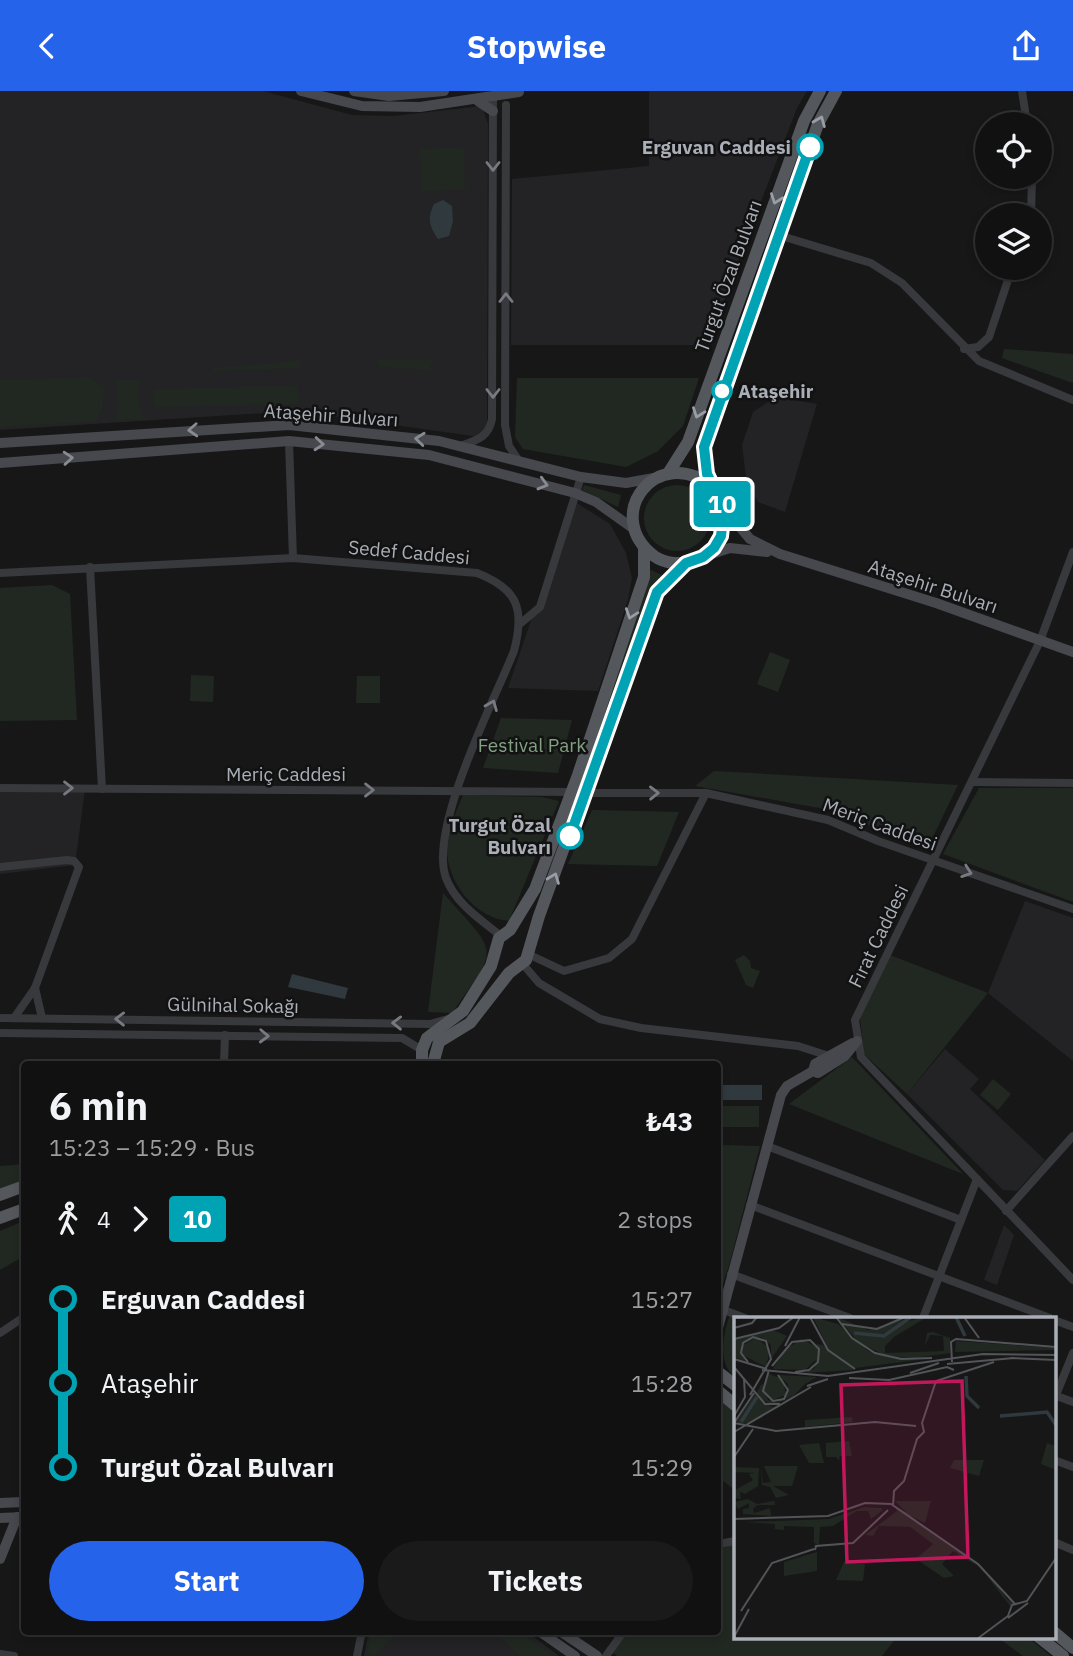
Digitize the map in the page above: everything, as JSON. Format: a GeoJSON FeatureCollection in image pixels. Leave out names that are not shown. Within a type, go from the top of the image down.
{"type":"FeatureCollection","features":[{"type":"Feature","properties":{"kind":"main road"},"geometry":{"type":"LineString","coordinates":[[301,91],[362,106],[421,107],[511,96],[521,91]]}},
{"type":"Feature","properties":{"kind":"main road"},"geometry":{"type":"LineString","coordinates":[[354,91],[389,96],[444,91]]}},
{"type":"Feature","properties":{"kind":"main road","name":"Turgut Özal Bulvarı"},"geometry":{"type":"LineString","coordinates":[[724,509],[707,474],[704,447],[818,124],[836,91]]}},
{"type":"Feature","properties":{"kind":"main road","name":"Turgut Özal Bulvarı"},"geometry":{"type":"LineString","coordinates":[[669,472],[688,442],[804,121],[819,92]]}},
{"type":"Feature","properties":{"kind":"main road"},"geometry":{"type":"LineString","coordinates":[[478,101],[493,111]]}},
{"type":"Feature","properties":{"kind":"main road"},"geometry":{"type":"LineString","coordinates":[[289,425],[289,442]]}},
{"type":"Feature","properties":{"kind":"main road","name":"Ataşehir Bulvarı"},"geometry":{"type":"LineString","coordinates":[[0,443],[289,425],[463,445],[581,477],[626,483],[654,478]]}},
{"type":"Feature","properties":{"kind":"main road","name":"Ataşehir Bulvarı"},"geometry":{"type":"LineString","coordinates":[[0,463],[289,442],[429,455],[575,493],[596,502],[634,529]]}},
{"type":"Feature","properties":{"kind":"main road"},"geometry":{"type":"LineString","coordinates":[[686,563],[658,559],[644,548],[634,529],[636,500],[654,478],[669,472],[685,472],[700,477],[713,487]]}},
{"type":"Feature","properties":{"kind":"main road"},"geometry":{"type":"LineString","coordinates":[[434,1061],[439,1042],[470,1023],[525,956],[657,592],[686,563],[703,557],[721,536],[724,509]]}},
{"type":"Feature","properties":{"kind":"main road","name":"Ataşehir Bulvarı"},"geometry":{"type":"LineString","coordinates":[[724,509],[750,540],[780,555]]}},
{"type":"Feature","properties":{"kind":"main road"},"geometry":{"type":"LineString","coordinates":[[422,1061],[422,1050],[432,1033],[463,1011],[491,966],[502,937],[535,890],[644,577],[644,548]]}},
{"type":"Feature","properties":{"kind":"main road","name":"Ataşehir Bulvarı"},"geometry":{"type":"LineString","coordinates":[[703,557],[730,548],[780,555],[936,603],[1073,652]]}},
{"type":"Feature","properties":{"kind":"main road"},"geometry":{"type":"LineString","coordinates":[[502,937],[525,934],[525,956]]}},
{"type":"Feature","properties":{"kind":"main road"},"geometry":{"type":"LineString","coordinates":[[502,937],[501,960],[525,956]]}},
{"type":"Feature","properties":{"kind":"main road"},"geometry":{"type":"LineString","coordinates":[[721,1306],[786,1086],[813,1071],[815,1064],[858,1041]]}},
{"type":"Feature","properties":{"kind":"main road"},"geometry":{"type":"LineString","coordinates":[[813,1071],[818,1073],[845,1056],[858,1041]]}},
{"type":"Feature","properties":{"kind":"main road"},"geometry":{"type":"LineString","coordinates":[[0,1195],[21,1188]]}},
{"type":"Feature","properties":{"kind":"main road"},"geometry":{"type":"LineString","coordinates":[[0,1218],[21,1210]]}},
{"type":"Feature","properties":{"kind":"main road"},"geometry":{"type":"LineString","coordinates":[[721,1372],[734,1384]]}},
{"type":"Feature","properties":{"kind":"main road"},"geometry":{"type":"LineString","coordinates":[[0,1503],[21,1502]]}},
{"type":"Feature","properties":{"kind":"main road"},"geometry":{"type":"LineString","coordinates":[[0,1517],[21,1517],[0,1559]]}},
{"type":"Feature","properties":{"kind":"main road"},"geometry":{"type":"LineString","coordinates":[[1056,1634],[1073,1648]]}},
{"type":"Feature","properties":{"kind":"main road"},"geometry":{"type":"LineString","coordinates":[[545,1635],[575,1656]]}},
{"type":"Feature","properties":{"kind":"main road"},"geometry":{"type":"LineString","coordinates":[[566,1635],[597,1656]]}},
{"type":"Feature","properties":{"kind":"main road"},"geometry":{"type":"LineString","coordinates":[[1042,1639],[1063,1656]]}},
{"type":"Feature","properties":{"kind":"street"},"geometry":{"type":"LineString","coordinates":[[1022,91],[1025,112]]}},
{"type":"Feature","properties":{"kind":"street"},"geometry":{"type":"LineString","coordinates":[[463,445],[480,440],[491,427],[492,419],[493,111],[499,96]]}},
{"type":"Feature","properties":{"kind":"street"},"geometry":{"type":"LineString","coordinates":[[499,96],[505,425],[509,446],[519,461]]}},
{"type":"Feature","properties":{"kind":"street"},"geometry":{"type":"LineString","coordinates":[[778,235],[871,263],[902,283],[964,349],[996,369],[1073,400]]}},
{"type":"Feature","properties":{"kind":"street"},"geometry":{"type":"LineString","coordinates":[[964,349],[978,347],[989,337],[1008,280]]}},
{"type":"Feature","properties":{"kind":"street"},"geometry":{"type":"LineString","coordinates":[[289,442],[293,558]]}},
{"type":"Feature","properties":{"kind":"street"},"geometry":{"type":"LineString","coordinates":[[502,937],[467,907],[446,877],[441,845],[457,790],[514,651],[521,623],[540,607],[581,477]]}},
{"type":"Feature","properties":{"kind":"street","name":"Fırat Caddesi"},"geometry":{"type":"LineString","coordinates":[[858,1041],[855,1020],[974,782],[1040,641],[1073,552]]}},
{"type":"Feature","properties":{"kind":"street","name":"Sedef Caddesi"},"geometry":{"type":"LineString","coordinates":[[0,573],[293,558],[477,573],[498,581],[515,599],[521,623]]}},
{"type":"Feature","properties":{"kind":"street"},"geometry":{"type":"LineString","coordinates":[[90,567],[102,789]]}},
{"type":"Feature","properties":{"kind":"street"},"geometry":{"type":"LineString","coordinates":[[974,782],[1073,783]]}},
{"type":"Feature","properties":{"kind":"street","name":"Meriç Caddesi"},"geometry":{"type":"LineString","coordinates":[[0,788],[571,793]]}},
{"type":"Feature","properties":{"kind":"street","name":"Meriç Caddesi"},"geometry":{"type":"LineString","coordinates":[[586,793],[706,793],[828,820],[1073,909]]}},
{"type":"Feature","properties":{"kind":"street"},"geometry":{"type":"LineString","coordinates":[[525,956],[564,971],[609,958],[632,939],[706,793]]}},
{"type":"Feature","properties":{"kind":"street"},"geometry":{"type":"LineString","coordinates":[[0,867],[67,860],[74,861],[79,867],[35,988],[14,1018]]}},
{"type":"Feature","properties":{"kind":"street"},"geometry":{"type":"LineString","coordinates":[[525,956],[539,983],[600,1019],[641,1028],[798,1046],[829,1056]]}},
{"type":"Feature","properties":{"kind":"street"},"geometry":{"type":"LineString","coordinates":[[35,988],[41,1018]]}},
{"type":"Feature","properties":{"kind":"street","name":"Gülnihal Sokağı"},"geometry":{"type":"LineString","coordinates":[[0,1017],[430,1024],[463,1011]]}},
{"type":"Feature","properties":{"kind":"street","name":"Gülnihal Sokağı"},"geometry":{"type":"LineString","coordinates":[[0,1033],[402,1038],[422,1050]]}},
{"type":"Feature","properties":{"kind":"street"},"geometry":{"type":"LineString","coordinates":[[224,1061],[225,1035]]}},
{"type":"Feature","properties":{"kind":"street"},"geometry":{"type":"LineString","coordinates":[[858,1041],[861,1057],[1073,1280]]}},
{"type":"Feature","properties":{"kind":"street"},"geometry":{"type":"LineString","coordinates":[[1006,1211],[1073,1136]]}},
{"type":"Feature","properties":{"kind":"street"},"geometry":{"type":"LineString","coordinates":[[767,1146],[961,1220]]}},
{"type":"Feature","properties":{"kind":"street"},"geometry":{"type":"LineString","coordinates":[[923,1317],[976,1179]]}},
{"type":"Feature","properties":{"kind":"street"},"geometry":{"type":"LineString","coordinates":[[750,1205],[1047,1317]]}},
{"type":"Feature","properties":{"kind":"street"},"geometry":{"type":"LineString","coordinates":[[731,1274],[847,1317]]}},
{"type":"Feature","properties":{"kind":"street"},"geometry":{"type":"LineString","coordinates":[[721,1313],[740,1317]]}},
{"type":"Feature","properties":{"kind":"street"},"geometry":{"type":"LineString","coordinates":[[0,1333],[21,1319]]}},
{"type":"Feature","properties":{"kind":"street"},"geometry":{"type":"LineString","coordinates":[[1056,1321],[1073,1327]]}},
{"type":"Feature","properties":{"kind":"street"},"geometry":{"type":"LineString","coordinates":[[1056,1392],[1073,1353]]}},
{"type":"Feature","properties":{"kind":"street"},"geometry":{"type":"LineString","coordinates":[[1056,1398],[1073,1402]]}},
{"type":"Feature","properties":{"kind":"street"},"geometry":{"type":"LineString","coordinates":[[1056,1461],[1073,1467]]}},
{"type":"Feature","properties":{"kind":"street"},"geometry":{"type":"LineString","coordinates":[[1056,1543],[1073,1550]]}},
{"type":"Feature","properties":{"kind":"street"},"geometry":{"type":"LineString","coordinates":[[357,1656],[361,1635]]}},
{"type":"Feature","properties":{"kind":"street"},"geometry":{"type":"LineString","coordinates":[[606,1656],[621,1635]]}},
{"type":"Feature","properties":{"kind":"street"},"geometry":{"type":"LineString","coordinates":[[0,1654],[14,1656]]}},
{"type":"Feature","properties":{"kind":"shaded area"},"geometry":{"type":"Polygon","coordinates":[[[0,91],[263,91],[352,115],[393,116],[482,106],[488,124],[487,426],[479,437],[296,411],[0,430],[0,91]]]}},
{"type":"Feature","properties":{"kind":"shaded area"},"geometry":{"type":"Polygon","coordinates":[[[649,91],[807,91],[797,108],[709,345],[511,345],[512,179],[649,166],[649,91]]]}},
{"type":"Feature","properties":{"kind":"shaded area"},"geometry":{"type":"Polygon","coordinates":[[[443,200],[452,206],[453,221],[449,236],[438,239],[431,226],[430,214],[434,204],[443,200]]]}},
{"type":"Feature","properties":{"kind":"shaded area"},"geometry":{"type":"Polygon","coordinates":[[[788,399],[817,404],[785,512],[758,502],[747,485],[742,445],[753,412],[768,402],[788,399]]]}},
{"type":"Feature","properties":{"kind":"shaded area"},"geometry":{"type":"Polygon","coordinates":[[[572,500],[610,524],[626,553],[632,578],[628,600],[598,691],[508,688],[572,500]]]}},
{"type":"Feature","properties":{"kind":"shaded area"},"geometry":{"type":"Polygon","coordinates":[[[0,789],[85,790],[75,865],[0,874],[0,789]]]}},
{"type":"Feature","properties":{"kind":"shaded area"},"geometry":{"type":"Polygon","coordinates":[[[1025,901],[1073,918],[1073,1061],[988,993],[1025,901]]]}},
{"type":"Feature","properties":{"kind":"shaded area"},"geometry":{"type":"Polygon","coordinates":[[[292,974],[348,988],[345,999],[288,987],[292,974]]]}},
{"type":"Feature","properties":{"kind":"shaded area"},"geometry":{"type":"Polygon","coordinates":[[[945,1049],[979,1079],[970,1089],[1045,1160],[1017,1191],[1003,1190],[907,1094],[945,1049]]]}},
{"type":"Feature","properties":{"kind":"shaded area"},"geometry":{"type":"Polygon","coordinates":[[[721,1085],[762,1085],[762,1100],[721,1100],[721,1085]]]}},
{"type":"Feature","properties":{"kind":"shaded area"},"geometry":{"type":"Polygon","coordinates":[[[1004,1225],[1014,1235],[997,1285],[984,1280],[1004,1225]]]}},
{"type":"Feature","properties":{"kind":"shaded area"},"geometry":{"type":"Polygon","coordinates":[[[368,1635],[531,1635],[559,1656],[364,1656],[368,1635]]]}},
{"type":"Feature","properties":{"kind":"green space"},"geometry":{"type":"Polygon","coordinates":[[[464,147],[465,189],[421,191],[420,149],[464,147]]]}},
{"type":"Feature","properties":{"kind":"green space"},"geometry":{"type":"Polygon","coordinates":[[[1004,349],[1073,354],[1073,383],[1002,358],[1004,349]]]}},
{"type":"Feature","properties":{"kind":"green space"},"geometry":{"type":"Polygon","coordinates":[[[434,359],[429,370],[380,367],[377,360],[434,359]]]}},
{"type":"Feature","properties":{"kind":"green space"},"geometry":{"type":"Polygon","coordinates":[[[300,361],[300,368],[213,371],[214,368],[300,361]]]}},
{"type":"Feature","properties":{"kind":"green space"},"geometry":{"type":"Polygon","coordinates":[[[89,378],[104,387],[103,406],[97,421],[0,427],[0,380],[89,378]]]}},
{"type":"Feature","properties":{"kind":"green space"},"geometry":{"type":"Polygon","coordinates":[[[517,378],[699,378],[683,426],[658,451],[626,467],[523,449],[515,437],[517,378]]]}},
{"type":"Feature","properties":{"kind":"green space"},"geometry":{"type":"Polygon","coordinates":[[[140,379],[137,396],[144,419],[115,420],[119,406],[116,380],[140,379]]]}},
{"type":"Feature","properties":{"kind":"green space"},"geometry":{"type":"Polygon","coordinates":[[[297,386],[297,404],[155,407],[153,389],[297,386]]]}},
{"type":"Feature","properties":{"kind":"green space"},"geometry":{"type":"Polygon","coordinates":[[[584,485],[621,495],[618,507],[582,490],[584,485]]]}},
{"type":"Feature","properties":{"kind":"green space"},"geometry":{"type":"Polygon","coordinates":[[[683,485],[701,494],[708,505],[708,531],[701,542],[690,549],[671,551],[653,542],[646,531],[644,512],[653,494],[664,487],[683,485]]]}},
{"type":"Feature","properties":{"kind":"green space"},"geometry":{"type":"Polygon","coordinates":[[[649,569],[662,575],[651,593],[585,778],[582,777],[646,591],[649,569]]]}},
{"type":"Feature","properties":{"kind":"green space"},"geometry":{"type":"Polygon","coordinates":[[[52,585],[70,594],[77,720],[0,721],[0,588],[52,585]]]}},
{"type":"Feature","properties":{"kind":"green space"},"geometry":{"type":"Polygon","coordinates":[[[770,652],[790,660],[778,692],[757,684],[770,652]]]}},
{"type":"Feature","properties":{"kind":"green space"},"geometry":{"type":"Polygon","coordinates":[[[191,675],[214,676],[213,702],[190,701],[191,675]]]}},
{"type":"Feature","properties":{"kind":"green space"},"geometry":{"type":"Polygon","coordinates":[[[357,676],[380,676],[380,703],[356,703],[357,676]]]}},
{"type":"Feature","properties":{"kind":"green space","name":"Festival Park"},"geometry":{"type":"Polygon","coordinates":[[[501,718],[572,720],[558,773],[483,768],[501,718]]]}},
{"type":"Feature","properties":{"kind":"green space"},"geometry":{"type":"Polygon","coordinates":[[[714,771],[958,785],[928,847],[825,809],[695,786],[714,771]]]}},
{"type":"Feature","properties":{"kind":"green space"},"geometry":{"type":"Polygon","coordinates":[[[979,788],[1073,788],[1073,902],[943,854],[979,788]]]}},
{"type":"Feature","properties":{"kind":"green space"},"geometry":{"type":"Polygon","coordinates":[[[463,795],[542,797],[559,801],[509,921],[484,913],[473,904],[463,894],[450,870],[447,856],[448,836],[463,795]]]}},
{"type":"Feature","properties":{"kind":"green space"},"geometry":{"type":"Polygon","coordinates":[[[592,810],[679,812],[657,866],[568,864],[592,810]]]}},
{"type":"Feature","properties":{"kind":"green space"},"geometry":{"type":"Polygon","coordinates":[[[443,893],[483,940],[486,951],[479,974],[452,1013],[428,1012],[443,893]]]}},
{"type":"Feature","properties":{"kind":"green space"},"geometry":{"type":"Polygon","coordinates":[[[744,955],[750,961],[751,968],[760,971],[753,988],[746,985],[735,960],[744,955]]]}},
{"type":"Feature","properties":{"kind":"green space"},"geometry":{"type":"Polygon","coordinates":[[[890,955],[988,993],[907,1094],[864,1054],[860,1017],[890,955]]]}},
{"type":"Feature","properties":{"kind":"green space"},"geometry":{"type":"Polygon","coordinates":[[[852,1057],[963,1174],[789,1104],[852,1057]]]}},
{"type":"Feature","properties":{"kind":"green space"},"geometry":{"type":"Polygon","coordinates":[[[993,1079],[1011,1094],[998,1110],[980,1095],[993,1079]]]}},
{"type":"Feature","properties":{"kind":"green space"},"geometry":{"type":"Polygon","coordinates":[[[721,1106],[759,1106],[759,1127],[721,1127],[721,1106]]]}},
{"type":"Feature","properties":{"kind":"green space"},"geometry":{"type":"Polygon","coordinates":[[[721,1145],[760,1146],[721,1290],[721,1145]]]}},
{"type":"Feature","properties":{"kind":"green space"},"geometry":{"type":"Polygon","coordinates":[[[21,1164],[21,1181],[0,1189],[0,1166],[21,1164]]]}},
{"type":"Feature","properties":{"kind":"green space"},"geometry":{"type":"Polygon","coordinates":[[[21,1222],[21,1258],[0,1270],[0,1231],[21,1222]]]}},
{"type":"Feature","properties":{"kind":"green space"},"geometry":{"type":"Polygon","coordinates":[[[730,1315],[734,1317],[734,1376],[729,1371],[724,1356],[725,1330],[730,1315]]]}},
{"type":"Feature","properties":{"kind":"green space"},"geometry":{"type":"Polygon","coordinates":[[[721,1397],[734,1408],[734,1489],[721,1479],[721,1397]]]}},
{"type":"Feature","properties":{"kind":"green space"},"geometry":{"type":"Polygon","coordinates":[[[734,1545],[734,1639],[895,1639],[882,1656],[617,1656],[612,1652],[624,1635],[721,1635],[721,1547],[734,1545]]]}},
{"type":"Feature","properties":{"kind":"green space"},"geometry":{"type":"Polygon","coordinates":[[[370,1635],[395,1635],[375,1656],[367,1652],[370,1635]]]}},
{"type":"Feature","properties":{"kind":"green space"},"geometry":{"type":"Polygon","coordinates":[[[497,1635],[524,1635],[553,1656],[520,1656],[497,1635]]]}},
{"type":"Feature","properties":{"kind":"green space"},"geometry":{"type":"Polygon","coordinates":[[[1000,1639],[1030,1639],[1051,1656],[1023,1656],[1000,1639]]]}},
{"type":"Feature","properties":{"kind":"bus line","name":"10"},"geometry":{"type":"LineString","coordinates":[[570,836],[657,592],[671,575],[686,563],[703,557],[714,548],[721,536],[725,522],[724,509],[707,474],[704,447],[748,315],[810,147]]}},
{"type":"Feature","properties":{"kind":"place","name":"Erguvan Caddesi"},"geometry":{"type":"Point","coordinates":[810,147]}},
{"type":"Feature","properties":{"kind":"place","name":"Ataşehir"},"geometry":{"type":"Point","coordinates":[722,391]}},
{"type":"Feature","properties":{"kind":"place","name":"Turgut Özal Bulvarı"},"geometry":{"type":"Point","coordinates":[570,836]}}]}
